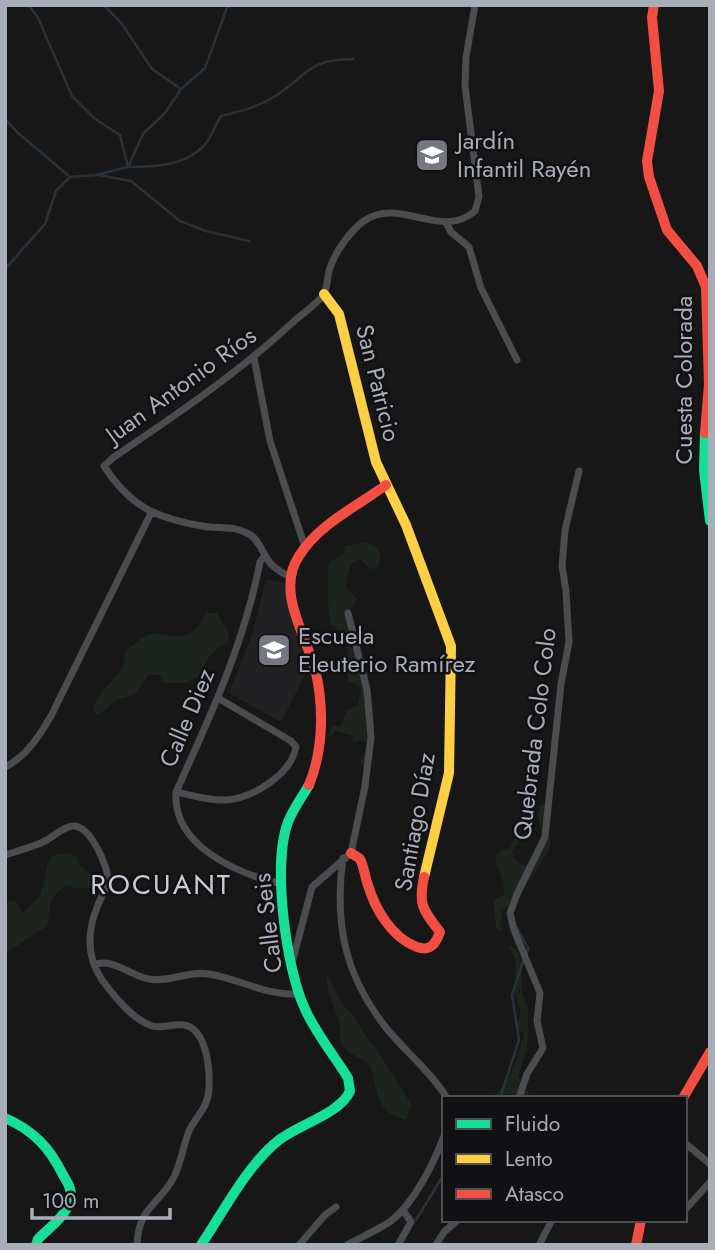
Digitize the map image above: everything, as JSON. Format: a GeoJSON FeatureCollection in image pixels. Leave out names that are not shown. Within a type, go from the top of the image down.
{"type":"FeatureCollection","features":[{"type":"Feature","properties":{"kind":"street"},"geometry":{"type":"LineString","coordinates":[[324,294],[330,266],[341,246],[363,222],[381,213],[398,213],[446,223],[471,215],[478,205],[465,86],[466,57],[475,5]]}},
{"type":"Feature","properties":{"kind":"street","name":"Cuesta Colorada"},"geometry":{"type":"LineString","coordinates":[[654,5],[652,17],[659,91],[648,161],[649,177],[667,230],[697,266],[706,287],[709,384],[704,457],[710,521]]}},
{"type":"Feature","properties":{"kind":"street"},"geometry":{"type":"LineString","coordinates":[[446,223],[451,232],[469,247],[481,288],[517,359]]}},
{"type":"Feature","properties":{"kind":"street","name":"Juan Antonio Ríos"},"geometry":{"type":"LineString","coordinates":[[289,576],[270,563],[252,535],[235,528],[202,526],[151,513],[139,506],[104,466],[254,358],[324,294]]}},
{"type":"Feature","properties":{"kind":"street","name":"San Patricio"},"geometry":{"type":"LineString","coordinates":[[324,294],[340,314],[376,462],[386,485]]}},
{"type":"Feature","properties":{"kind":"street"},"geometry":{"type":"LineString","coordinates":[[254,358],[270,441],[305,547]]}},
{"type":"Feature","properties":{"kind":"street","name":"Quebrada Colo Colo"},"geometry":{"type":"LineString","coordinates":[[520,1096],[527,1074],[543,1048],[537,1021],[540,993],[514,930],[510,913],[545,838],[560,696],[569,642],[562,565],[565,530],[579,471]]}},
{"type":"Feature","properties":{"kind":"street"},"geometry":{"type":"LineString","coordinates":[[289,576],[315,535],[386,485]]}},
{"type":"Feature","properties":{"kind":"street","name":"Santiago Díaz"},"geometry":{"type":"LineString","coordinates":[[347,856],[359,858],[381,915],[413,947],[432,949],[439,942],[440,932],[424,913],[420,905],[420,895],[450,773],[451,646],[410,533],[393,494],[386,485]]}},
{"type":"Feature","properties":{"kind":"street"},"geometry":{"type":"LineString","coordinates":[[5,767],[13,763],[32,744],[51,716],[151,513]]}},
{"type":"Feature","properties":{"kind":"street","name":"Calle Diez"},"geometry":{"type":"LineString","coordinates":[[265,555],[260,562],[248,617],[218,698],[176,792],[180,820],[191,836],[206,850],[254,878],[282,884]]}},
{"type":"Feature","properties":{"kind":"street","name":"Calle Seis"},"geometry":{"type":"LineString","coordinates":[[201,1245],[259,1159],[281,1139],[346,1100],[352,1087],[304,1008],[293,961],[282,884],[286,824],[308,786],[319,751],[318,685],[292,599],[289,576]]}},
{"type":"Feature","properties":{"kind":"street"},"geometry":{"type":"LineString","coordinates":[[348,613],[367,690],[371,737],[365,786],[339,887],[342,936],[361,992],[388,1029],[445,1096]]}},
{"type":"Feature","properties":{"kind":"street"},"geometry":{"type":"LineString","coordinates":[[176,792],[213,800],[239,798],[277,776],[294,757],[296,747],[291,741],[218,698]]}},
{"type":"Feature","properties":{"kind":"street"},"geometry":{"type":"LineString","coordinates":[[5,855],[40,844],[70,827],[76,826],[89,833],[108,877],[89,934],[89,954],[94,965],[110,989],[139,1020],[155,1027],[185,1025],[198,1033],[206,1056],[209,1088],[207,1104],[189,1130],[174,1178],[150,1205],[141,1220],[137,1245]]}},
{"type":"Feature","properties":{"kind":"street"},"geometry":{"type":"LineString","coordinates":[[293,961],[312,887],[347,856]]}},
{"type":"Feature","properties":{"kind":"street"},"geometry":{"type":"LineString","coordinates":[[94,965],[101,961],[111,963],[138,977],[153,980],[168,980],[196,973],[210,974],[283,995],[299,993]]}},
{"type":"Feature","properties":{"kind":"street"},"geometry":{"type":"LineString","coordinates":[[684,1096],[710,1052]]}},
{"type":"Feature","properties":{"kind":"street"},"geometry":{"type":"LineString","coordinates":[[5,1118],[27,1128],[45,1142],[58,1163],[71,1195],[63,1213],[38,1239],[36,1245]]}},
{"type":"Feature","properties":{"kind":"street"},"geometry":{"type":"LineString","coordinates":[[347,1245],[390,1222],[403,1210],[442,1140]]}},
{"type":"Feature","properties":{"kind":"street"},"geometry":{"type":"LineString","coordinates":[[687,1145],[710,1164]]}},
{"type":"Feature","properties":{"kind":"street"},"geometry":{"type":"LineString","coordinates":[[687,1208],[710,1182]]}},
{"type":"Feature","properties":{"kind":"street"},"geometry":{"type":"LineString","coordinates":[[299,1245],[325,1215],[336,1207]]}},
{"type":"Feature","properties":{"kind":"street"},"geometry":{"type":"LineString","coordinates":[[398,1245],[411,1222],[403,1210]]}},
{"type":"Feature","properties":{"kind":"street"},"geometry":{"type":"LineString","coordinates":[[436,1245],[455,1222]]}},
{"type":"Feature","properties":{"kind":"street"},"geometry":{"type":"LineString","coordinates":[[540,1245],[551,1222]]}},
{"type":"Feature","properties":{"kind":"street"},"geometry":{"type":"LineString","coordinates":[[634,1244],[640,1222]]}},
{"type":"Feature","properties":{"kind":"shaded area"},"geometry":{"type":"Polygon","coordinates":[[[367,542],[379,552],[377,568],[369,569],[361,559],[351,563],[345,586],[357,599],[348,613],[371,691],[374,745],[373,756],[366,771],[361,763],[368,743],[361,740],[352,743],[353,736],[335,731],[327,739],[332,726],[341,726],[347,710],[358,705],[361,691],[358,685],[349,682],[346,644],[339,631],[331,624],[329,562],[343,554],[346,546],[367,542]]]}},
{"type":"Feature","properties":{"kind":"shaded area","name":"Escuela Eleuterio Ramírez"},"geometry":{"type":"Polygon","coordinates":[[[266,579],[283,582],[308,669],[281,722],[229,693],[253,632],[266,579]]]}},
{"type":"Feature","properties":{"kind":"shaded area"},"geometry":{"type":"Polygon","coordinates":[[[206,613],[217,613],[229,633],[228,642],[210,656],[200,676],[185,683],[164,683],[159,675],[149,675],[135,694],[117,700],[98,715],[93,711],[96,700],[123,667],[126,650],[152,633],[180,636],[191,633],[206,613]]]}},
{"type":"Feature","properties":{"kind":"shaded area"},"geometry":{"type":"Polygon","coordinates":[[[548,801],[550,848],[519,897],[502,911],[501,931],[496,928],[494,900],[504,894],[504,888],[495,856],[501,850],[510,848],[518,831],[523,831],[524,836],[512,852],[517,862],[528,866],[541,838],[538,816],[540,806],[548,801]]]}},
{"type":"Feature","properties":{"kind":"shaded area"},"geometry":{"type":"Polygon","coordinates":[[[70,853],[78,858],[79,865],[91,874],[95,883],[92,888],[74,888],[69,885],[62,888],[52,901],[47,926],[5,954],[5,902],[14,900],[23,913],[40,896],[49,860],[54,855],[70,853]]]}},
{"type":"Feature","properties":{"kind":"shaded area"},"geometry":{"type":"Polygon","coordinates":[[[508,946],[517,949],[522,963],[521,988],[528,1010],[527,1049],[518,1077],[529,1096],[493,1096],[509,1077],[524,1033],[516,1028],[520,1012],[512,952],[508,946]]]}},
{"type":"Feature","properties":{"kind":"shaded area"},"geometry":{"type":"Polygon","coordinates":[[[326,973],[344,1006],[353,1014],[411,1104],[406,1120],[387,1111],[382,1105],[369,1064],[347,1051],[340,1040],[340,1025],[328,990],[326,973]]]}},
{"type":"Feature","properties":{"kind":"waterway"},"geometry":{"type":"LineString","coordinates":[[29,5],[38,18],[72,96],[95,119],[120,135],[128,167],[160,165],[191,156],[207,142],[221,116],[270,99],[317,65],[353,59]]}},
{"type":"Feature","properties":{"kind":"waterway"},"geometry":{"type":"LineString","coordinates":[[104,5],[122,24],[152,69],[181,89]]}},
{"type":"Feature","properties":{"kind":"waterway"},"geometry":{"type":"LineString","coordinates":[[5,269],[45,224],[56,191],[70,177],[96,175],[128,167],[143,134],[165,113],[181,89],[205,68],[228,5]]}},
{"type":"Feature","properties":{"kind":"waterway"},"geometry":{"type":"LineString","coordinates":[[5,119],[70,177]]}},
{"type":"Feature","properties":{"kind":"waterway"},"geometry":{"type":"LineString","coordinates":[[98,175],[131,181],[180,221],[206,231],[249,241]]}},
{"type":"Feature","properties":{"kind":"waterway","name":"Quebrada Colo Colo"},"geometry":{"type":"LineString","coordinates":[[517,928],[528,948],[527,953]]}},
{"type":"Feature","properties":{"kind":"waterway","name":"Quebrada Colo Colo"},"geometry":{"type":"LineString","coordinates":[[501,1096],[519,1040],[512,995],[524,959]]}},
{"type":"Feature","properties":{"kind":"waterway","name":"Quebrada Colo Colo"},"geometry":{"type":"LineString","coordinates":[[416,1220],[442,1177]]}},
{"type":"Feature","properties":{"kind":"traffic: fast"},"geometry":{"type":"LineString","coordinates":[[705,433],[704,470],[710,521]]}},
{"type":"Feature","properties":{"kind":"traffic: fast"},"geometry":{"type":"LineString","coordinates":[[201,1245],[246,1175],[267,1150],[287,1134],[338,1106],[350,1091],[348,1078],[314,1027],[298,991],[283,916],[283,840],[290,817],[309,785]]}},
{"type":"Feature","properties":{"kind":"traffic: fast"},"geometry":{"type":"LineString","coordinates":[[5,1118],[24,1128],[46,1148],[70,1190],[70,1201],[64,1212],[38,1239],[36,1245]]}},
{"type":"Feature","properties":{"kind":"traffic: slow"},"geometry":{"type":"LineString","coordinates":[[324,294],[339,314],[376,462],[406,525],[451,646],[449,773],[424,877]]}},
{"type":"Feature","properties":{"kind":"traffic: jam"},"geometry":{"type":"LineString","coordinates":[[654,5],[652,17],[659,91],[647,161],[649,177],[667,230],[697,266],[706,287],[709,384],[705,433]]}},
{"type":"Feature","properties":{"kind":"traffic: jam"},"geometry":{"type":"LineString","coordinates":[[309,785],[314,772],[321,730],[320,701],[316,673],[291,599],[292,570],[299,556],[317,535],[386,485]]}},
{"type":"Feature","properties":{"kind":"traffic: jam"},"geometry":{"type":"LineString","coordinates":[[351,853],[360,859],[371,894],[386,922],[408,943],[422,948],[435,943],[440,932],[423,907],[424,877]]}},
{"type":"Feature","properties":{"kind":"traffic: jam"},"geometry":{"type":"LineString","coordinates":[[684,1096],[710,1052]]}},
{"type":"Feature","properties":{"kind":"traffic: jam"},"geometry":{"type":"LineString","coordinates":[[636,1245],[641,1222]]}},
{"type":"Feature","properties":{"kind":"place","name":"Jardín Infantil Rayén"},"geometry":{"type":"Point","coordinates":[432,155]}},
{"type":"Feature","properties":{"kind":"place","name":"Escuela Eleuterio Ramírez"},"geometry":{"type":"Point","coordinates":[274,650]}},
{"type":"Feature","properties":{"kind":"district","name":"ROCUANT"},"geometry":{"type":"Point","coordinates":[161,884]}}]}
